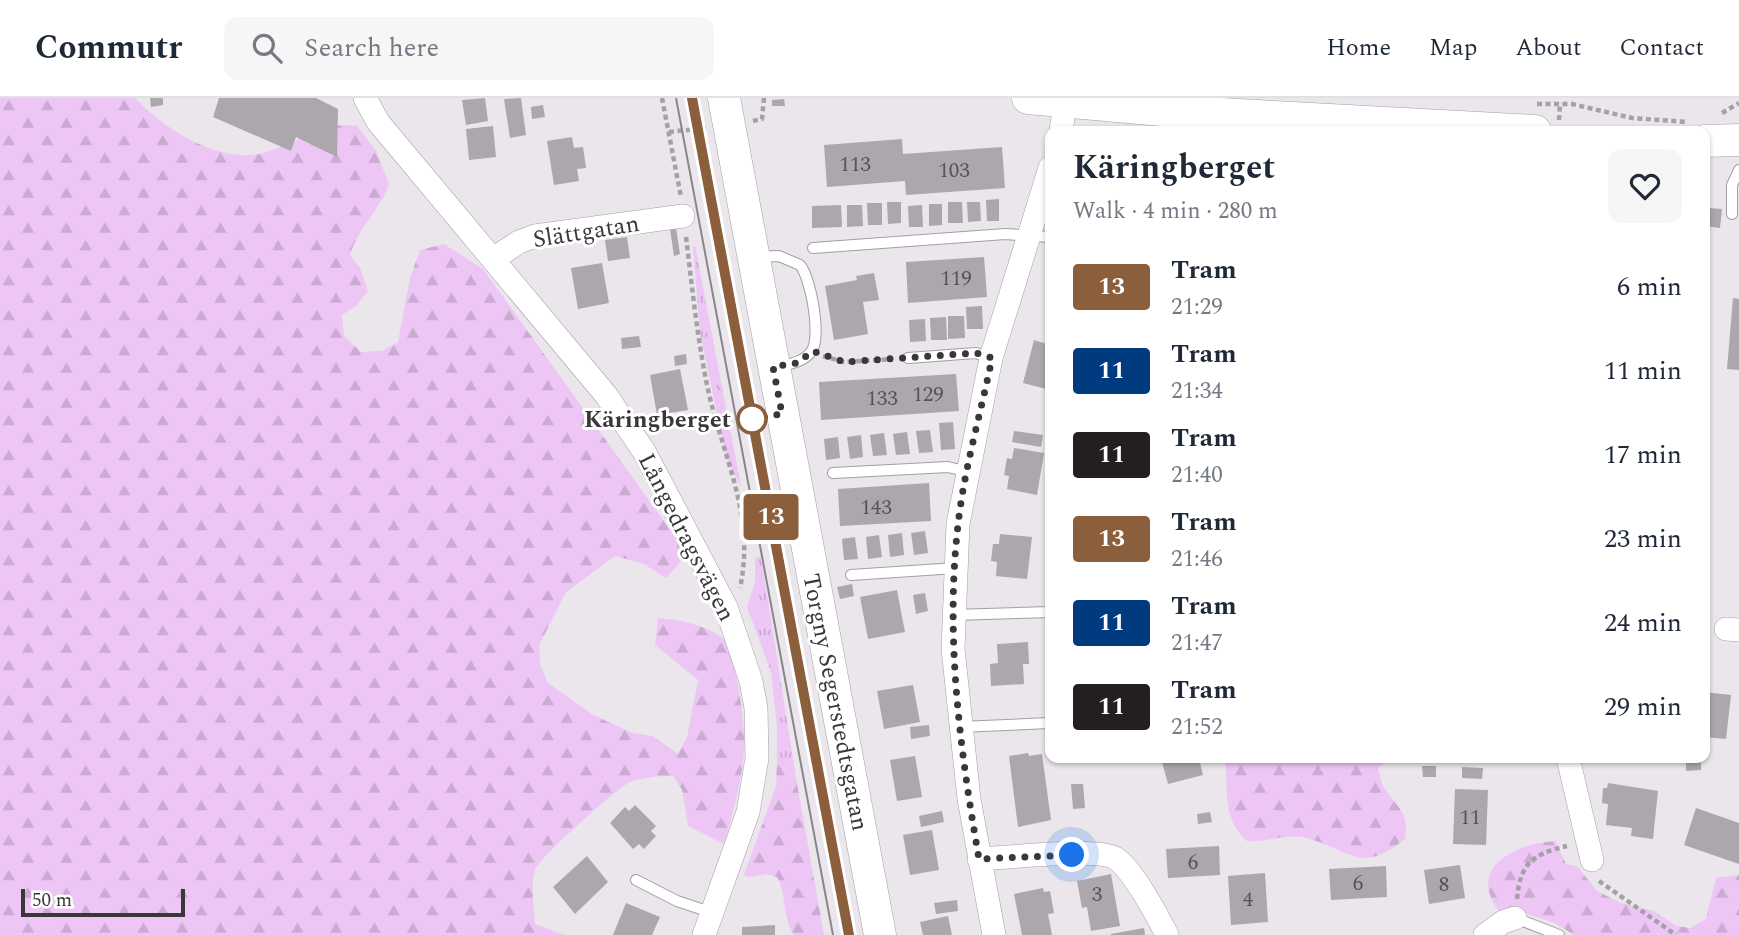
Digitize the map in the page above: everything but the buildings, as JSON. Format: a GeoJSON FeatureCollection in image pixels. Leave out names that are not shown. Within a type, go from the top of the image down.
{"type":"FeatureCollection","features":[{"type":"Feature","properties":{"kind":"street","name":"Långedragsvägen"},"geometry":{"type":"LineString","coordinates":[[365,98],[378,122],[587,369],[645,453],[726,607],[751,681],[756,708],[757,758],[748,812],[704,935]]}},
{"type":"Feature","properties":{"kind":"street","name":"Torgny Segerstedtsgatan"},"geometry":{"type":"LineString","coordinates":[[724,98],[880,935]]}},
{"type":"Feature","properties":{"kind":"street"},"geometry":{"type":"LineString","coordinates":[[1028,98],[1064,110],[1527,124]]}},
{"type":"Feature","properties":{"kind":"street"},"geometry":{"type":"LineString","coordinates":[[1710,130],[1739,141]]}},
{"type":"Feature","properties":{"kind":"street"},"geometry":{"type":"LineString","coordinates":[[994,935],[979,859],[960,727],[953,615],[958,524],[992,358],[1040,235],[1045,202]]}},
{"type":"Feature","properties":{"kind":"street","name":"Slättgatan"},"geometry":{"type":"LineString","coordinates":[[493,259],[519,242],[536,236],[683,216]]}},
{"type":"Feature","properties":{"kind":"street"},"geometry":{"type":"LineString","coordinates":[[1569,763],[1592,860]]}},
{"type":"Feature","properties":{"kind":"street"},"geometry":{"type":"LineString","coordinates":[[979,859],[1095,853],[1114,858],[1129,873],[1167,935]]}},
{"type":"Feature","properties":{"kind":"street"},"geometry":{"type":"LineString","coordinates":[[1485,935],[1503,922],[1515,918]]}},
{"type":"Feature","properties":{"kind":"lane"},"geometry":{"type":"LineString","coordinates":[[1732,214],[1732,184],[1739,170]]}},
{"type":"Feature","properties":{"kind":"lane"},"geometry":{"type":"LineString","coordinates":[[813,248],[1040,235]]}},
{"type":"Feature","properties":{"kind":"lane"},"geometry":{"type":"LineString","coordinates":[[753,257],[779,256],[792,260],[804,270],[816,332],[813,351],[797,363],[773,367]]}},
{"type":"Feature","properties":{"kind":"lane"},"geometry":{"type":"LineString","coordinates":[[908,358],[976,353],[992,358]]}},
{"type":"Feature","properties":{"kind":"lane"},"geometry":{"type":"LineString","coordinates":[[833,473],[948,467],[968,472]]}},
{"type":"Feature","properties":{"kind":"lane"},"geometry":{"type":"LineString","coordinates":[[851,575],[956,568]]}},
{"type":"Feature","properties":{"kind":"lane"},"geometry":{"type":"LineString","coordinates":[[953,615],[1045,612]]}},
{"type":"Feature","properties":{"kind":"lane"},"geometry":{"type":"LineString","coordinates":[[960,727],[1045,723]]}},
{"type":"Feature","properties":{"kind":"lane"},"geometry":{"type":"LineString","coordinates":[[636,880],[677,901],[713,913]]}},
{"type":"Feature","properties":{"kind":"lane"},"geometry":{"type":"LineString","coordinates":[[1515,918],[1559,935]]}},
{"type":"Feature","properties":{"kind":"path"},"geometry":{"type":"LineString","coordinates":[[662,98],[683,216],[707,386],[726,460],[739,492],[745,536],[739,590],[736,600],[726,607]]}},
{"type":"Feature","properties":{"kind":"path"},"geometry":{"type":"LineString","coordinates":[[1527,124],[1572,101],[1632,118],[1695,126]]}},
{"type":"Feature","properties":{"kind":"path"},"geometry":{"type":"LineString","coordinates":[[1704,126],[1739,103]]}},
{"type":"Feature","properties":{"kind":"path"},"geometry":{"type":"LineString","coordinates":[[813,351],[844,362],[908,358]]}},
{"type":"Feature","properties":{"kind":"path"},"geometry":{"type":"LineString","coordinates":[[1515,918],[1519,876],[1543,852]]}},
{"type":"Feature","properties":{"kind":"path"},"geometry":{"type":"LineString","coordinates":[[1621,896],[1676,935]]}},
{"type":"Feature","properties":{"kind":"green space"},"geometry":{"type":"Polygon","coordinates":[[[0,98],[135,98],[160,121],[191,140],[225,153],[242,155],[272,150],[332,126],[357,126],[376,151],[389,184],[358,236],[350,255],[360,268],[368,291],[357,305],[342,315],[344,336],[361,352],[382,351],[398,342],[410,278],[420,250],[444,244],[483,269],[679,542],[682,560],[666,578],[644,564],[615,556],[566,592],[539,645],[540,664],[548,683],[593,715],[633,733],[653,736],[678,754],[687,737],[698,680],[655,645],[658,618],[696,625],[714,632],[730,643],[742,711],[744,752],[739,787],[724,844],[688,826],[682,790],[673,776],[651,777],[630,782],[610,797],[563,838],[535,870],[535,924],[564,935],[0,935],[0,98]]]}},
{"type":"Feature","properties":{"kind":"green space"},"geometry":{"type":"Polygon","coordinates":[[[695,245],[741,487],[726,457],[700,332],[693,247],[695,245]]]}},
{"type":"Feature","properties":{"kind":"green space"},"geometry":{"type":"Polygon","coordinates":[[[761,557],[796,778],[777,762],[777,726],[771,672],[747,607],[755,582],[755,558],[761,557]]]}},
{"type":"Feature","properties":{"kind":"green space"},"geometry":{"type":"Polygon","coordinates":[[[777,762],[796,778],[824,935],[794,935],[777,877],[767,874],[748,877],[744,875],[776,786],[777,762]]]}},
{"type":"Feature","properties":{"kind":"green space"},"geometry":{"type":"Polygon","coordinates":[[[1225,763],[1384,763],[1378,768],[1384,787],[1404,816],[1405,839],[1390,850],[1366,858],[1306,838],[1283,837],[1247,841],[1233,823],[1228,802],[1225,763]]]}},
{"type":"Feature","properties":{"kind":"green space"},"geometry":{"type":"Polygon","coordinates":[[[1555,841],[1566,864],[1577,866],[1597,891],[1621,903],[1654,911],[1676,926],[1690,928],[1706,919],[1716,878],[1739,875],[1739,935],[1574,935],[1538,917],[1499,911],[1490,895],[1488,882],[1492,870],[1500,860],[1526,847],[1555,841]]]}},
{"type":"Feature","properties":{"kind":"tram line"},"geometry":{"type":"LineString","coordinates":[[676,98],[833,935]]}},
{"type":"Feature","properties":{"kind":"tram line","name":"13"},"geometry":{"type":"LineString","coordinates":[[692,98],[849,935]]}},
{"type":"Feature","properties":{"kind":"tram line"},"geometry":{"type":"LineString","coordinates":[[693,98],[849,935]]}},
{"type":"Feature","properties":{"kind":"place","name":"Käringberget"},"geometry":{"type":"Point","coordinates":[752,419]}},
{"type":"Feature","properties":{"kind":"route"},"geometry":{"type":"LineString","coordinates":[[752,419],[782,414],[773,367],[797,363],[813,351],[844,362],[976,353],[992,358],[958,524],[953,615],[953,649],[969,799],[979,859],[1072,855]]}}]}
